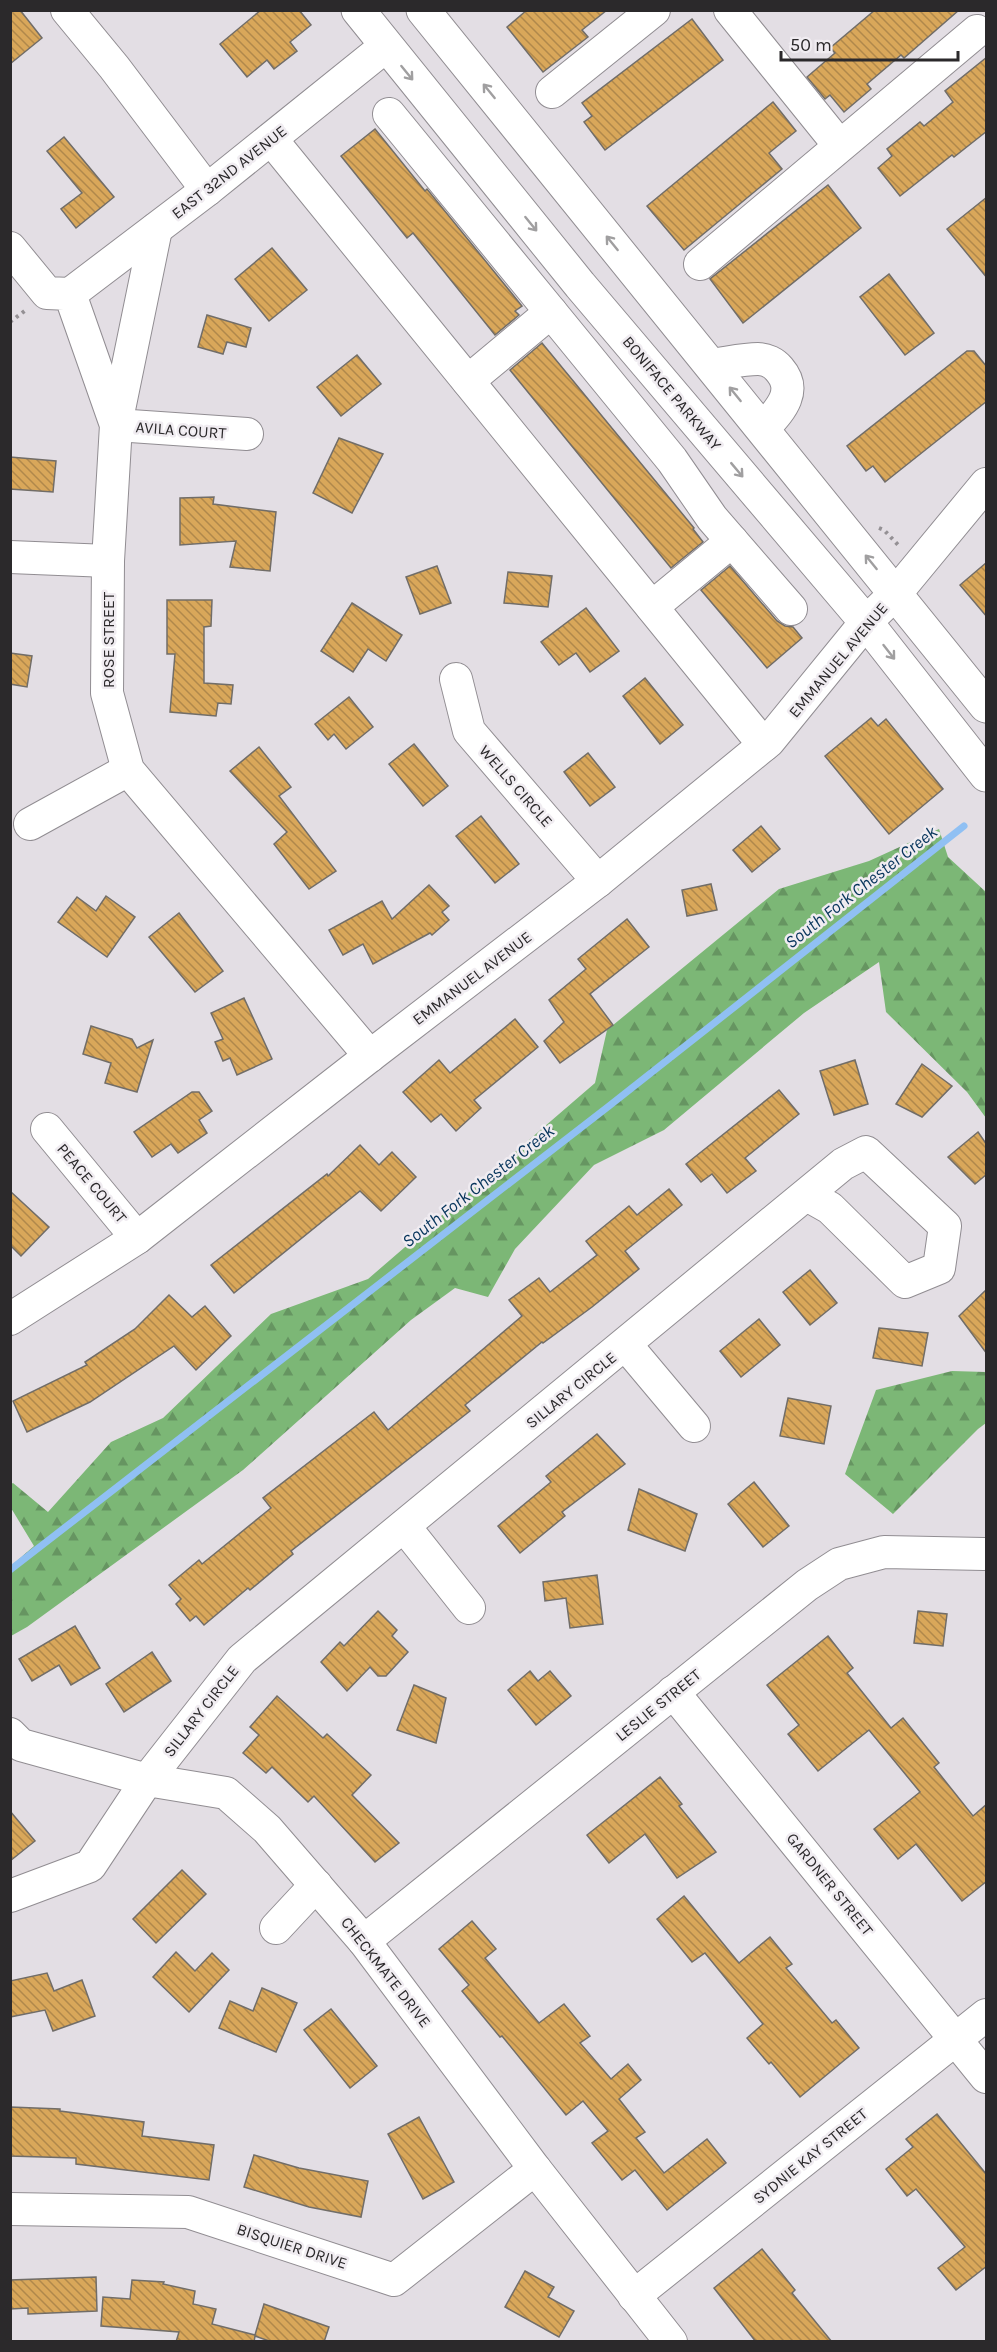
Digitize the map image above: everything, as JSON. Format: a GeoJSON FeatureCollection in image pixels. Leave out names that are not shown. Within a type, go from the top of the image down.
{"type":"FeatureCollection","features":[{"type":"Feature","properties":{"kind":"main road","name":"BONIFACE PARKWAY"},"geometry":{"type":"LineString","coordinates":[[358,10],[580,285],[866,622],[987,776]]}},
{"type":"Feature","properties":{"kind":"main road"},"geometry":{"type":"LineString","coordinates":[[429,12],[987,706]]}},
{"type":"Feature","properties":{"kind":"street"},"geometry":{"type":"LineString","coordinates":[[67,10],[114,66],[207,190]]}},
{"type":"Feature","properties":{"kind":"street"},"geometry":{"type":"LineString","coordinates":[[552,92],[654,10]]}},
{"type":"Feature","properties":{"kind":"street"},"geometry":{"type":"LineString","coordinates":[[730,10],[839,145]]}},
{"type":"Feature","properties":{"kind":"street"},"geometry":{"type":"LineString","coordinates":[[700,264],[839,145],[978,32]]}},
{"type":"Feature","properties":{"kind":"street","name":"EAST 32ND AVENUE"},"geometry":{"type":"LineString","coordinates":[[70,294],[207,190],[386,46]]}},
{"type":"Feature","properties":{"kind":"street"},"geometry":{"type":"LineString","coordinates":[[389,114],[672,460],[712,518],[791,609]]}},
{"type":"Feature","properties":{"kind":"street"},"geometry":{"type":"LineString","coordinates":[[271,139],[764,745]]}},
{"type":"Feature","properties":{"kind":"street"},"geometry":{"type":"LineString","coordinates":[[116,425],[156,229]]}},
{"type":"Feature","properties":{"kind":"street"},"geometry":{"type":"LineString","coordinates":[[10,248],[47,293],[70,294]]}},
{"type":"Feature","properties":{"kind":"street","name":"ROSE STREET"},"geometry":{"type":"LineString","coordinates":[[70,294],[116,425],[108,561],[107,693],[128,770],[370,1056]]}},
{"type":"Feature","properties":{"kind":"street"},"geometry":{"type":"LineString","coordinates":[[468,381],[550,312]]}},
{"type":"Feature","properties":{"kind":"street"},"geometry":{"type":"LineString","coordinates":[[711,365],[760,358],[780,369],[789,393],[782,408],[763,429]]}},
{"type":"Feature","properties":{"kind":"street","name":"AVILA COURT"},"geometry":{"type":"LineString","coordinates":[[116,425],[247,434]]}},
{"type":"Feature","properties":{"kind":"street","name":"EMMANUEL AVENUE"},"geometry":{"type":"LineString","coordinates":[[10,1319],[137,1238],[598,881],[764,745],[866,622],[896,593],[987,484]]}},
{"type":"Feature","properties":{"kind":"street"},"geometry":{"type":"LineString","coordinates":[[652,607],[732,541]]}},
{"type":"Feature","properties":{"kind":"street"},"geometry":{"type":"LineString","coordinates":[[10,557],[108,561]]}},
{"type":"Feature","properties":{"kind":"street","name":"WELLS CIRCLE"},"geometry":{"type":"LineString","coordinates":[[456,679],[469,731],[598,881]]}},
{"type":"Feature","properties":{"kind":"street"},"geometry":{"type":"LineString","coordinates":[[30,824],[128,770]]}},
{"type":"Feature","properties":{"kind":"street","name":"PEACE COURT"},"geometry":{"type":"LineString","coordinates":[[47,1129],[137,1238]]}},
{"type":"Feature","properties":{"kind":"street","name":"SILLARY CIRCLE"},"geometry":{"type":"LineString","coordinates":[[10,1896],[90,1866],[147,1780],[242,1659],[807,1195]]}},
{"type":"Feature","properties":{"kind":"street","name":"SILLARY CIRCLE"},"geometry":{"type":"LineString","coordinates":[[626,1345],[694,1426]]}},
{"type":"Feature","properties":{"kind":"street"},"geometry":{"type":"LineString","coordinates":[[404,1526],[470,1608]]}},
{"type":"Feature","properties":{"kind":"street","name":"LESLIE STREET"},"geometry":{"type":"LineString","coordinates":[[364,1941],[807,1584],[839,1564],[884,1552],[984,1554]]}},
{"type":"Feature","properties":{"kind":"street","name":"GARDNER STREET"},"geometry":{"type":"LineString","coordinates":[[673,1692],[987,2077]]}},
{"type":"Feature","properties":{"kind":"street","name":"CHECKMATE DRIVE"},"geometry":{"type":"LineString","coordinates":[[10,1734],[21,1745],[147,1780],[226,1793],[267,1829],[364,1941],[535,2169],[671,2342]]}},
{"type":"Feature","properties":{"kind":"street"},"geometry":{"type":"LineString","coordinates":[[276,1928],[316,1885]]}},
{"type":"Feature","properties":{"kind":"street","name":"SYDNIE KAY STREET"},"geometry":{"type":"LineString","coordinates":[[633,2296],[987,2015]]}},
{"type":"Feature","properties":{"kind":"street","name":"BISQUIER DRIVE"},"geometry":{"type":"LineString","coordinates":[[10,2209],[188,2212],[394,2280],[535,2169]]}},
{"type":"Feature","properties":{"kind":"green space"},"geometry":{"type":"Polygon","coordinates":[[[939,829],[948,857],[986,892],[986,1118],[967,1092],[886,1012],[879,962],[804,1013],[664,1130],[594,1165],[515,1249],[488,1297],[455,1288],[411,1320],[243,1470],[27,1627],[11,1636],[11,1566],[34,1546],[11,1508],[11,1484],[13,1483],[48,1512],[111,1442],[163,1418],[271,1314],[368,1279],[595,1083],[607,1030],[779,889],[869,861],[939,829]]]}},
{"type":"Feature","properties":{"kind":"green space"},"geometry":{"type":"Polygon","coordinates":[[[952,1371],[986,1372],[986,1423],[893,1514],[845,1474],[876,1390],[952,1371]]]}},
{"type":"Feature","properties":{"kind":"building"},"geometry":{"type":"Polygon","coordinates":[[[10,10],[20,10],[42,38],[10,64],[10,10]]]}},
{"type":"Feature","properties":{"kind":"building"},"geometry":{"type":"Polygon","coordinates":[[[261,10],[299,10],[311,25],[290,42],[297,51],[274,69],[267,60],[247,77],[220,44],[261,10]]]}},
{"type":"Feature","properties":{"kind":"building"},"geometry":{"type":"Polygon","coordinates":[[[527,10],[607,10],[582,30],[588,37],[543,72],[507,27],[527,10]]]}},
{"type":"Feature","properties":{"kind":"building"},"geometry":{"type":"Polygon","coordinates":[[[875,10],[959,10],[904,58],[901,55],[867,84],[871,89],[844,112],[830,95],[825,99],[807,77],[835,53],[830,48],[875,10]]]}},
{"type":"Feature","properties":{"kind":"building"},"geometry":{"type":"Polygon","coordinates":[[[692,19],[723,60],[605,150],[584,122],[592,116],[582,103],[692,19]]]}},
{"type":"Feature","properties":{"kind":"building"},"geometry":{"type":"Polygon","coordinates":[[[987,57],[987,131],[900,196],[878,168],[892,156],[887,149],[920,122],[924,126],[953,102],[945,91],[987,57]]]}},
{"type":"Feature","properties":{"kind":"building"},"geometry":{"type":"Polygon","coordinates":[[[773,102],[796,131],[769,153],[782,169],[684,250],[647,206],[773,102]]]}},
{"type":"Feature","properties":{"kind":"building"},"geometry":{"type":"Polygon","coordinates":[[[375,129],[522,306],[515,311],[519,315],[495,335],[413,233],[407,238],[341,156],[375,129]]]}},
{"type":"Feature","properties":{"kind":"building"},"geometry":{"type":"Polygon","coordinates":[[[64,137],[114,197],[76,228],[61,209],[82,193],[47,151],[64,137]]]}},
{"type":"Feature","properties":{"kind":"building"},"geometry":{"type":"Polygon","coordinates":[[[828,185],[861,228],[743,323],[710,279],[828,185]]]}},
{"type":"Feature","properties":{"kind":"building"},"geometry":{"type":"Polygon","coordinates":[[[987,197],[987,278],[947,229],[987,197]]]}},
{"type":"Feature","properties":{"kind":"building"},"geometry":{"type":"Polygon","coordinates":[[[272,248],[307,290],[269,321],[235,279],[272,248]]]}},
{"type":"Feature","properties":{"kind":"building"},"geometry":{"type":"Polygon","coordinates":[[[889,274],[934,333],[905,355],[860,297],[889,274]]]}},
{"type":"Feature","properties":{"kind":"building"},"geometry":{"type":"Polygon","coordinates":[[[207,315],[251,328],[246,347],[227,342],[223,354],[198,347],[207,315]]]}},
{"type":"Feature","properties":{"kind":"building"},"geometry":{"type":"Polygon","coordinates":[[[542,343],[694,528],[703,542],[671,568],[510,370],[542,343]]]}},
{"type":"Feature","properties":{"kind":"building"},"geometry":{"type":"Polygon","coordinates":[[[967,351],[974,351],[987,367],[987,401],[885,482],[873,466],[866,471],[847,446],[967,351]]]}},
{"type":"Feature","properties":{"kind":"building"},"geometry":{"type":"Polygon","coordinates":[[[357,355],[381,384],[341,416],[317,387],[357,355]]]}},
{"type":"Feature","properties":{"kind":"building"},"geometry":{"type":"Polygon","coordinates":[[[339,438],[383,454],[352,513],[313,493],[339,438]]]}},
{"type":"Feature","properties":{"kind":"building"},"geometry":{"type":"Polygon","coordinates":[[[10,457],[56,461],[53,492],[10,489],[10,457]]]}},
{"type":"Feature","properties":{"kind":"building"},"geometry":{"type":"Polygon","coordinates":[[[214,497],[213,504],[276,512],[270,571],[230,567],[236,541],[180,545],[180,498],[214,497]]]}},
{"type":"Feature","properties":{"kind":"building"},"geometry":{"type":"Polygon","coordinates":[[[987,562],[987,617],[960,585],[987,562]]]}},
{"type":"Feature","properties":{"kind":"building"},"geometry":{"type":"Polygon","coordinates":[[[437,566],[451,603],[420,614],[406,577],[437,566]]]}},
{"type":"Feature","properties":{"kind":"building"},"geometry":{"type":"Polygon","coordinates":[[[730,566],[777,621],[785,626],[793,627],[802,638],[767,668],[701,590],[730,566]]]}},
{"type":"Feature","properties":{"kind":"building"},"geometry":{"type":"Polygon","coordinates":[[[508,572],[552,576],[548,607],[504,603],[508,572]]]}},
{"type":"Feature","properties":{"kind":"building"},"geometry":{"type":"Polygon","coordinates":[[[167,600],[212,600],[211,626],[204,627],[204,683],[233,685],[231,704],[218,703],[216,716],[170,712],[175,654],[167,654],[167,600]]]}},
{"type":"Feature","properties":{"kind":"building"},"geometry":{"type":"Polygon","coordinates":[[[352,603],[402,635],[386,661],[368,649],[353,672],[321,651],[352,603]]]}},
{"type":"Feature","properties":{"kind":"building"},"geometry":{"type":"Polygon","coordinates":[[[586,608],[619,651],[590,672],[576,653],[559,665],[541,642],[586,608]]]}},
{"type":"Feature","properties":{"kind":"building"},"geometry":{"type":"Polygon","coordinates":[[[10,653],[32,656],[27,687],[10,684],[10,653]]]}},
{"type":"Feature","properties":{"kind":"building"},"geometry":{"type":"Polygon","coordinates":[[[645,678],[683,725],[660,744],[623,696],[645,678]]]}},
{"type":"Feature","properties":{"kind":"building"},"geometry":{"type":"Polygon","coordinates":[[[349,697],[373,727],[346,749],[334,734],[328,740],[315,724],[349,697]]]}},
{"type":"Feature","properties":{"kind":"building"},"geometry":{"type":"Polygon","coordinates":[[[871,718],[878,726],[886,719],[943,789],[889,834],[825,756],[871,718]]]}},
{"type":"Feature","properties":{"kind":"building"},"geometry":{"type":"Polygon","coordinates":[[[414,744],[448,786],[423,806],[389,764],[414,744]]]}},
{"type":"Feature","properties":{"kind":"building"},"geometry":{"type":"Polygon","coordinates":[[[259,747],[291,787],[279,796],[336,871],[309,889],[274,844],[287,832],[230,771],[259,747]]]}},
{"type":"Feature","properties":{"kind":"building"},"geometry":{"type":"Polygon","coordinates":[[[588,753],[615,787],[590,806],[564,772],[588,753]]]}},
{"type":"Feature","properties":{"kind":"building"},"geometry":{"type":"Polygon","coordinates":[[[481,816],[519,864],[495,883],[456,836],[481,816]]]}},
{"type":"Feature","properties":{"kind":"building"},"geometry":{"type":"Polygon","coordinates":[[[761,826],[780,849],[752,872],[733,850],[761,826]]]}},
{"type":"Feature","properties":{"kind":"building"},"geometry":{"type":"Polygon","coordinates":[[[711,884],[717,910],[687,916],[682,890],[711,884]]]}},
{"type":"Feature","properties":{"kind":"building"},"geometry":{"type":"Polygon","coordinates":[[[429,885],[449,906],[442,912],[449,920],[432,935],[430,933],[373,964],[363,944],[343,955],[329,930],[382,901],[392,919],[429,885]]]}},
{"type":"Feature","properties":{"kind":"building"},"geometry":{"type":"Polygon","coordinates":[[[106,896],[135,917],[107,957],[58,922],[77,897],[96,911],[106,896]]]}},
{"type":"Feature","properties":{"kind":"building"},"geometry":{"type":"Polygon","coordinates":[[[179,913],[223,971],[195,992],[149,937],[179,913]]]}},
{"type":"Feature","properties":{"kind":"building"},"geometry":{"type":"Polygon","coordinates":[[[627,919],[649,947],[590,994],[613,1025],[560,1063],[544,1041],[564,1022],[549,1000],[586,969],[578,959],[627,919]]]}},
{"type":"Feature","properties":{"kind":"building"},"geometry":{"type":"Polygon","coordinates":[[[244,998],[272,1059],[237,1075],[230,1058],[223,1061],[215,1042],[223,1039],[211,1013],[244,998]]]}},
{"type":"Feature","properties":{"kind":"building"},"geometry":{"type":"Polygon","coordinates":[[[515,1019],[538,1047],[474,1100],[481,1108],[456,1131],[441,1114],[431,1122],[403,1092],[439,1060],[450,1073],[515,1019]]]}},
{"type":"Feature","properties":{"kind":"building"},"geometry":{"type":"Polygon","coordinates":[[[91,1026],[132,1039],[137,1048],[153,1040],[137,1092],[105,1083],[111,1063],[83,1054],[91,1026]]]}},
{"type":"Feature","properties":{"kind":"building"},"geometry":{"type":"Polygon","coordinates":[[[855,1060],[868,1104],[834,1115],[820,1071],[855,1060]]]}},
{"type":"Feature","properties":{"kind":"building"},"geometry":{"type":"Polygon","coordinates":[[[922,1064],[952,1086],[922,1117],[896,1104],[922,1064]]]}},
{"type":"Feature","properties":{"kind":"building"},"geometry":{"type":"Polygon","coordinates":[[[779,1090],[799,1114],[745,1158],[756,1171],[727,1193],[712,1174],[701,1182],[686,1164],[779,1090]]]}},
{"type":"Feature","properties":{"kind":"building"},"geometry":{"type":"Polygon","coordinates":[[[192,1092],[199,1092],[212,1111],[199,1120],[207,1133],[178,1153],[171,1144],[152,1157],[134,1132],[192,1092]]]}},
{"type":"Feature","properties":{"kind":"building"},"geometry":{"type":"Polygon","coordinates":[[[978,1132],[987,1145],[987,1174],[975,1184],[948,1157],[978,1132]]]}},
{"type":"Feature","properties":{"kind":"building"},"geometry":{"type":"Polygon","coordinates":[[[360,1145],[379,1165],[392,1152],[416,1177],[381,1211],[360,1191],[234,1293],[211,1265],[327,1174],[328,1176],[360,1145]]]}},
{"type":"Feature","properties":{"kind":"building"},"geometry":{"type":"Polygon","coordinates":[[[669,1189],[682,1205],[625,1251],[639,1269],[592,1307],[542,1342],[465,1405],[470,1411],[291,1551],[293,1554],[250,1590],[248,1588],[204,1625],[196,1616],[190,1621],[176,1604],[181,1599],[169,1585],[199,1560],[202,1564],[271,1508],[263,1498],[374,1412],[388,1430],[522,1316],[509,1300],[539,1278],[550,1292],[597,1255],[586,1241],[629,1206],[637,1215],[669,1189]]]}},
{"type":"Feature","properties":{"kind":"building"},"geometry":{"type":"Polygon","coordinates":[[[10,1191],[49,1227],[21,1256],[10,1245],[10,1191]]]}},
{"type":"Feature","properties":{"kind":"building"},"geometry":{"type":"Polygon","coordinates":[[[810,1270],[837,1303],[810,1325],[783,1292],[810,1270]]]}},
{"type":"Feature","properties":{"kind":"building"},"geometry":{"type":"Polygon","coordinates":[[[987,1289],[987,1354],[959,1316],[987,1289]]]}},
{"type":"Feature","properties":{"kind":"building"},"geometry":{"type":"Polygon","coordinates":[[[169,1295],[192,1317],[205,1306],[231,1336],[196,1370],[174,1346],[90,1402],[27,1432],[13,1401],[87,1365],[85,1362],[135,1329],[169,1295]]]}},
{"type":"Feature","properties":{"kind":"building"},"geometry":{"type":"Polygon","coordinates":[[[759,1319],[780,1345],[741,1377],[720,1351],[759,1319]]]}},
{"type":"Feature","properties":{"kind":"building"},"geometry":{"type":"Polygon","coordinates":[[[879,1328],[928,1333],[922,1366],[873,1358],[879,1328]]]}},
{"type":"Feature","properties":{"kind":"building"},"geometry":{"type":"Polygon","coordinates":[[[788,1398],[831,1406],[824,1444],[780,1436],[788,1398]]]}},
{"type":"Feature","properties":{"kind":"building"},"geometry":{"type":"Polygon","coordinates":[[[597,1434],[625,1464],[562,1512],[565,1516],[520,1553],[498,1526],[551,1482],[546,1476],[597,1434]]]}},
{"type":"Feature","properties":{"kind":"building"},"geometry":{"type":"Polygon","coordinates":[[[754,1482],[789,1526],[763,1547],[728,1504],[754,1482]]]}},
{"type":"Feature","properties":{"kind":"building"},"geometry":{"type":"Polygon","coordinates":[[[639,1489],[697,1514],[685,1551],[628,1530],[639,1489]]]}},
{"type":"Feature","properties":{"kind":"building"},"geometry":{"type":"Polygon","coordinates":[[[597,1575],[603,1624],[570,1628],[566,1598],[545,1601],[543,1582],[597,1575]]]}},
{"type":"Feature","properties":{"kind":"building"},"geometry":{"type":"Polygon","coordinates":[[[378,1611],[397,1630],[392,1636],[408,1652],[386,1676],[378,1676],[370,1667],[347,1691],[321,1662],[340,1642],[344,1646],[378,1611]]]}},
{"type":"Feature","properties":{"kind":"building"},"geometry":{"type":"Polygon","coordinates":[[[918,1611],[947,1614],[943,1646],[914,1643],[918,1611]]]}},
{"type":"Feature","properties":{"kind":"building"},"geometry":{"type":"Polygon","coordinates":[[[75,1626],[100,1668],[71,1685],[59,1665],[32,1681],[19,1659],[75,1626]]]}},
{"type":"Feature","properties":{"kind":"building"},"geometry":{"type":"Polygon","coordinates":[[[828,1636],[853,1668],[847,1673],[891,1728],[903,1718],[939,1763],[934,1767],[973,1816],[987,1804],[987,1881],[962,1901],[916,1844],[898,1859],[874,1829],[920,1792],[869,1730],[818,1771],[788,1734],[799,1725],[767,1685],[828,1636]]]}},
{"type":"Feature","properties":{"kind":"building"},"geometry":{"type":"Polygon","coordinates":[[[152,1652],[171,1681],[124,1712],[106,1684],[152,1652]]]}},
{"type":"Feature","properties":{"kind":"building"},"geometry":{"type":"Polygon","coordinates":[[[530,1671],[538,1681],[550,1671],[571,1696],[536,1725],[508,1690],[530,1671]]]}},
{"type":"Feature","properties":{"kind":"building"},"geometry":{"type":"Polygon","coordinates":[[[414,1685],[446,1698],[436,1743],[397,1730],[414,1685]]]}},
{"type":"Feature","properties":{"kind":"building"},"geometry":{"type":"Polygon","coordinates":[[[277,1696],[323,1738],[327,1734],[371,1775],[352,1795],[399,1843],[375,1862],[314,1796],[308,1802],[272,1767],[266,1773],[243,1753],[259,1735],[250,1727],[277,1696]]]}},
{"type":"Feature","properties":{"kind":"building"},"geometry":{"type":"Polygon","coordinates":[[[660,1777],[682,1804],[679,1806],[716,1852],[677,1878],[645,1834],[609,1863],[587,1835],[660,1777]]]}},
{"type":"Feature","properties":{"kind":"building"},"geometry":{"type":"Polygon","coordinates":[[[10,1811],[35,1841],[10,1861],[10,1811]]]}},
{"type":"Feature","properties":{"kind":"building"},"geometry":{"type":"Polygon","coordinates":[[[182,1870],[206,1894],[156,1943],[133,1919],[182,1870]]]}},
{"type":"Feature","properties":{"kind":"building"},"geometry":{"type":"Polygon","coordinates":[[[684,1896],[739,1963],[770,1937],[792,1964],[786,1968],[832,2023],[836,2020],[859,2048],[800,2097],[771,2062],[769,2064],[747,2038],[763,2024],[705,1953],[692,1962],[657,1919],[684,1896]]]}},
{"type":"Feature","properties":{"kind":"building"},"geometry":{"type":"Polygon","coordinates":[[[472,1921],[496,1949],[485,1958],[539,2023],[564,2004],[590,2036],[580,2043],[611,2079],[628,2064],[641,2080],[619,2099],[645,2132],[636,2138],[664,2173],[707,2139],[726,2163],[667,2210],[635,2170],[622,2180],[592,2143],[608,2131],[583,2101],[566,2115],[462,1991],[469,1985],[439,1949],[472,1921]]]}},
{"type":"Feature","properties":{"kind":"building"},"geometry":{"type":"Polygon","coordinates":[[[176,1952],[195,1971],[212,1953],[229,1970],[189,2012],[153,1977],[176,1952]]]}},
{"type":"Feature","properties":{"kind":"building"},"geometry":{"type":"Polygon","coordinates":[[[47,1973],[54,1991],[82,1980],[95,2016],[53,2031],[45,2010],[10,2017],[10,1981],[47,1973]]]}},
{"type":"Feature","properties":{"kind":"building"},"geometry":{"type":"Polygon","coordinates":[[[262,1988],[297,2003],[276,2052],[219,2028],[230,2001],[253,2011],[262,1988]]]}},
{"type":"Feature","properties":{"kind":"building"},"geometry":{"type":"Polygon","coordinates":[[[331,2009],[377,2066],[350,2088],[304,2030],[331,2009]]]}},
{"type":"Feature","properties":{"kind":"building"},"geometry":{"type":"Polygon","coordinates":[[[10,2107],[60,2109],[60,2111],[144,2122],[142,2136],[214,2145],[209,2180],[76,2164],[76,2158],[10,2156],[10,2107]]]}},
{"type":"Feature","properties":{"kind":"building"},"geometry":{"type":"Polygon","coordinates":[[[937,2114],[987,2175],[987,2266],[956,2290],[938,2268],[965,2247],[916,2189],[907,2196],[886,2169],[913,2147],[906,2139],[937,2114]]]}},
{"type":"Feature","properties":{"kind":"building"},"geometry":{"type":"Polygon","coordinates":[[[419,2117],[454,2182],[423,2199],[388,2134],[419,2117]]]}},
{"type":"Feature","properties":{"kind":"building"},"geometry":{"type":"Polygon","coordinates":[[[254,2155],[299,2168],[368,2181],[361,2217],[309,2207],[244,2187],[254,2155]]]}},
{"type":"Feature","properties":{"kind":"building"},"geometry":{"type":"Polygon","coordinates":[[[762,2249],[795,2290],[792,2293],[832,2342],[756,2342],[714,2288],[762,2249]]]}},
{"type":"Feature","properties":{"kind":"building"},"geometry":{"type":"Polygon","coordinates":[[[525,2271],[554,2287],[548,2297],[574,2311],[559,2337],[505,2307],[525,2271]]]}},
{"type":"Feature","properties":{"kind":"building"},"geometry":{"type":"Polygon","coordinates":[[[96,2277],[97,2311],[28,2314],[28,2308],[10,2309],[10,2280],[96,2277]]]}},
{"type":"Feature","properties":{"kind":"building"},"geometry":{"type":"Polygon","coordinates":[[[132,2280],[164,2282],[163,2284],[195,2291],[193,2304],[216,2309],[212,2324],[255,2335],[264,2304],[329,2327],[324,2342],[272,2342],[255,2336],[254,2342],[176,2342],[179,2332],[101,2326],[103,2297],[130,2299],[132,2280]]]}},
{"type":"Feature","properties":{"kind":"waterway","name":"South Fork Chester Creek"},"geometry":{"type":"LineString","coordinates":[[10,1570],[609,1106],[964,826]]}}]}
